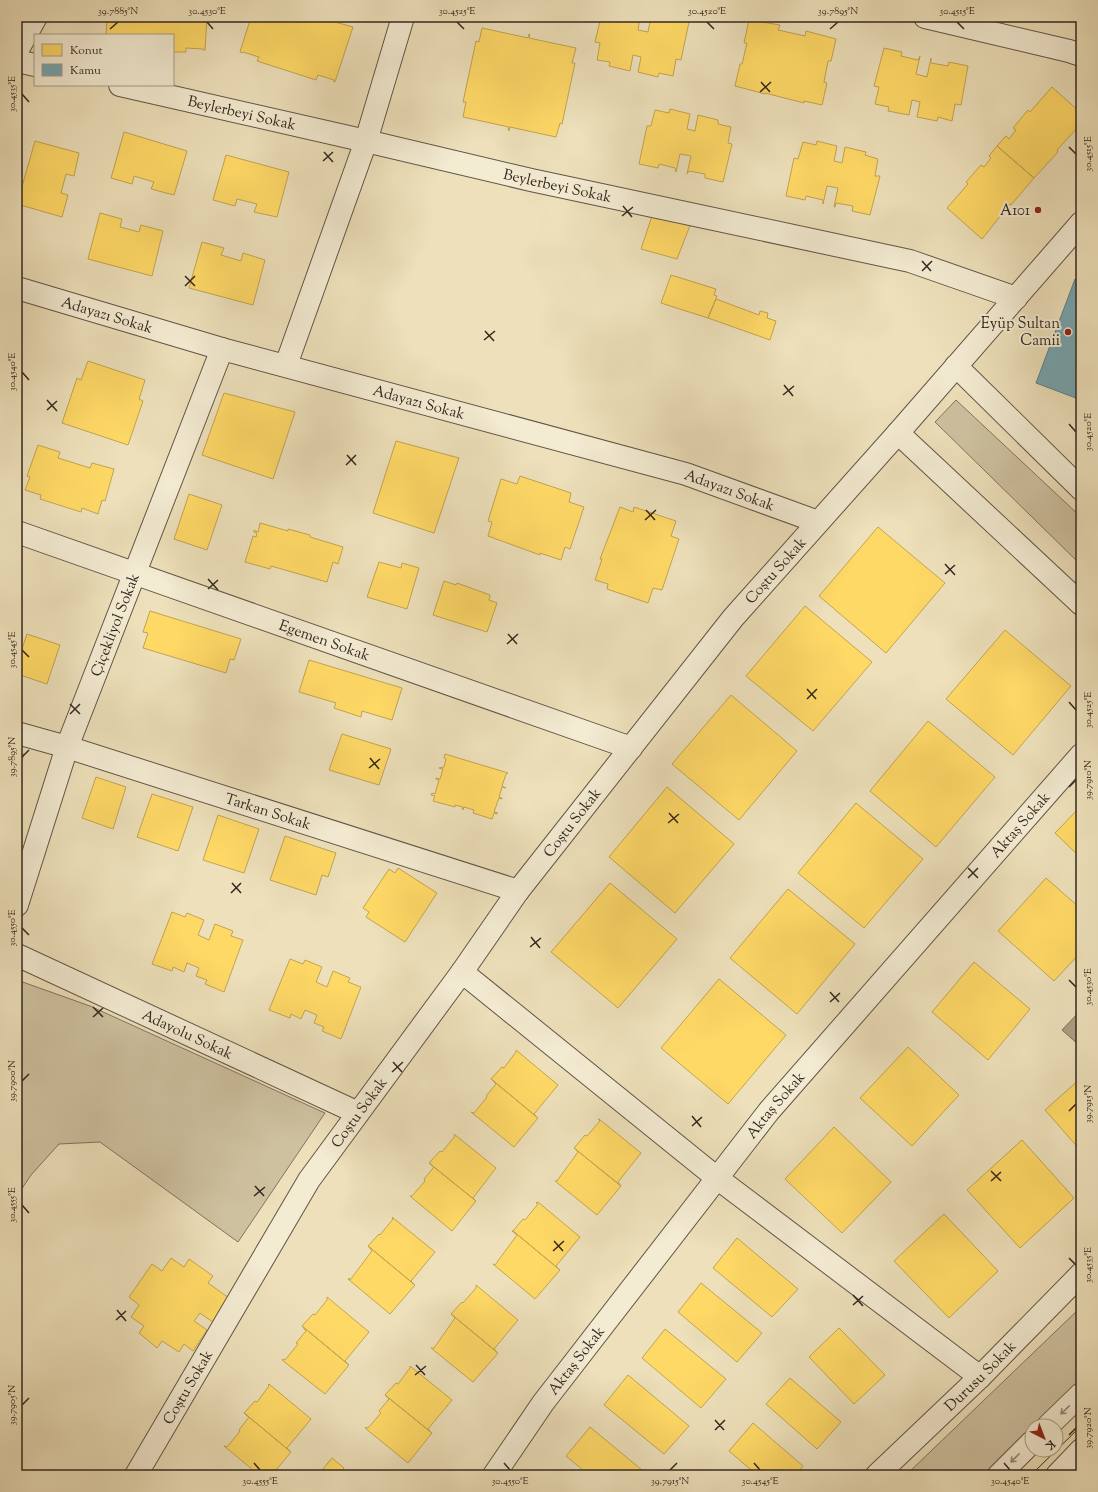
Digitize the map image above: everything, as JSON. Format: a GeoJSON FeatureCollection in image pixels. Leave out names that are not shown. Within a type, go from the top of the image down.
{"type":"FeatureCollection","features":[{"type":"Feature","properties":{"kind":"street"},"geometry":{"type":"LineString","coordinates":[[17,50],[36,17]]}},
{"type":"Feature","properties":{"kind":"street"},"geometry":{"type":"LineString","coordinates":[[286,365],[366,141],[403,17]]}},
{"type":"Feature","properties":{"kind":"street"},"geometry":{"type":"LineString","coordinates":[[925,17],[1081,55]]}},
{"type":"Feature","properties":{"kind":"street"},"geometry":{"type":"LineString","coordinates":[[17,61],[34,65]]}},
{"type":"Feature","properties":{"kind":"street","name":"Beylerbeyi Sokak"},"geometry":{"type":"LineString","coordinates":[[124,86],[531,180],[910,261],[1016,298]]}},
{"type":"Feature","properties":{"kind":"street","name":"Coştu Sokak"},"geometry":{"type":"LineString","coordinates":[[136,1475],[309,1180],[462,972],[518,891],[733,618],[898,434],[1081,223]]}},
{"type":"Feature","properties":{"kind":"street","name":"Adayazı Sokak"},"geometry":{"type":"LineString","coordinates":[[17,288],[222,349],[686,474],[818,522]]}},
{"type":"Feature","properties":{"kind":"street","name":"Çiçekliyol Sokak"},"geometry":{"type":"LineString","coordinates":[[17,905],[67,747],[222,349]]}},
{"type":"Feature","properties":{"kind":"street"},"geometry":{"type":"LineString","coordinates":[[956,366],[1081,489]]}},
{"type":"Feature","properties":{"kind":"street"},"geometry":{"type":"LineString","coordinates":[[898,434],[1081,604]]}},
{"type":"Feature","properties":{"kind":"street","name":"Egemen Sokak"},"geometry":{"type":"LineString","coordinates":[[17,532],[631,748]]}},
{"type":"Feature","properties":{"kind":"street","name":"Tarkan Sokak"},"geometry":{"type":"LineString","coordinates":[[17,733],[67,747],[518,891]]}},
{"type":"Feature","properties":{"kind":"street","name":"Aktaş Sokak"},"geometry":{"type":"LineString","coordinates":[[494,1475],[543,1403],[769,1111],[1081,755]]}},
{"type":"Feature","properties":{"kind":"street","name":"Adayolu Sokak"},"geometry":{"type":"LineString","coordinates":[[17,955],[358,1113]]}},
{"type":"Feature","properties":{"kind":"street"},"geometry":{"type":"LineString","coordinates":[[462,972],[717,1178],[980,1377]]}},
{"type":"Feature","properties":{"kind":"street","name":"Durusu Sokak"},"geometry":{"type":"LineString","coordinates":[[877,1475],[980,1377],[1081,1274]]}},
{"type":"Feature","properties":{"kind":"street"},"geometry":{"type":"LineString","coordinates":[[1056,1418],[1081,1394]]}},
{"type":"Feature","properties":{"kind":"street"},"geometry":{"type":"LineString","coordinates":[[999,1475],[1024,1450]]}},
{"type":"Feature","properties":{"kind":"shaded area"},"geometry":{"type":"Polygon","coordinates":[[[956,400],[1081,517],[1081,565],[935,422],[956,400]]]}},
{"type":"Feature","properties":{"kind":"shaded area"},"geometry":{"type":"Polygon","coordinates":[[[17,980],[90,1006],[325,1113],[238,1242],[100,1142],[59,1144],[31,1175],[17,1196],[17,980]]]}},
{"type":"Feature","properties":{"kind":"shaded area"},"geometry":{"type":"Polygon","coordinates":[[[1081,1010],[1081,1045],[1080,1046],[1062,1030],[1081,1010]]]}},
{"type":"Feature","properties":{"kind":"shaded area"},"geometry":{"type":"Polygon","coordinates":[[[1081,1307],[1081,1384],[1045,1418],[1024,1418],[1024,1439],[986,1475],[906,1475],[1081,1307]]]}},
{"type":"Feature","properties":{"kind":"building: Konut"},"geometry":{"type":"Polygon","coordinates":[[[107,17],[207,17],[205,50],[186,48],[186,52],[174,52],[174,34],[106,34],[107,17]]]}},
{"type":"Feature","properties":{"kind":"building: Konut"},"geometry":{"type":"Polygon","coordinates":[[[251,17],[334,17],[336,18],[335,22],[353,27],[335,82],[333,81],[334,80],[318,75],[316,80],[257,61],[259,57],[240,52],[251,17]]]}},
{"type":"Feature","properties":{"kind":"building: Konut"},"geometry":{"type":"Polygon","coordinates":[[[601,17],[640,17],[638,30],[648,32],[651,17],[669,22],[670,18],[689,22],[681,60],[676,59],[673,76],[659,73],[658,77],[638,72],[641,57],[633,55],[630,71],[609,66],[610,62],[597,60],[600,43],[595,42],[601,17]]]}},
{"type":"Feature","properties":{"kind":"building: Konut"},"geometry":{"type":"Polygon","coordinates":[[[749,20],[780,25],[778,30],[805,36],[806,31],[836,39],[831,61],[828,61],[824,82],[827,83],[822,105],[804,101],[804,103],[735,86],[747,43],[744,43],[749,20]]]}},
{"type":"Feature","properties":{"kind":"building: Konut"},"geometry":{"type":"Polygon","coordinates":[[[482,28],[528,38],[530,34],[529,38],[576,48],[572,63],[575,63],[562,124],[560,123],[556,137],[510,127],[509,131],[509,127],[463,117],[466,102],[463,102],[476,41],[479,42],[482,28]]]}},
{"type":"Feature","properties":{"kind":"building: Konut"},"geometry":{"type":"Polygon","coordinates":[[[884,48],[902,52],[901,56],[918,60],[920,56],[916,74],[927,77],[931,58],[931,63],[948,66],[949,62],[968,66],[961,105],[955,104],[952,121],[938,117],[937,121],[917,117],[920,102],[912,100],[909,115],[888,111],[889,107],[875,104],[879,87],[874,86],[884,48]]]}},
{"type":"Feature","properties":{"kind":"building: Konut"},"geometry":{"type":"Polygon","coordinates":[[[1052,87],[1081,113],[1081,124],[1034,178],[997,146],[1006,136],[1009,139],[1016,130],[1013,128],[1028,110],[1030,112],[1052,87]]]}},
{"type":"Feature","properties":{"kind":"building: Konut"},"geometry":{"type":"Polygon","coordinates":[[[670,109],[690,114],[687,129],[695,131],[698,115],[718,120],[718,124],[731,127],[728,143],[732,144],[723,182],[705,178],[705,174],[689,171],[687,174],[691,156],[680,154],[676,172],[675,168],[659,164],[658,168],[639,164],[647,126],[651,126],[655,110],[669,113],[670,109]]]}},
{"type":"Feature","properties":{"kind":"building: Konut"},"geometry":{"type":"Polygon","coordinates":[[[124,132],[187,151],[174,195],[151,189],[154,182],[134,176],[132,184],[111,178],[124,132]]]}},
{"type":"Feature","properties":{"kind":"building: Konut"},"geometry":{"type":"Polygon","coordinates":[[[35,141],[79,153],[74,176],[66,174],[61,193],[68,195],[62,217],[17,204],[35,141]]]}},
{"type":"Feature","properties":{"kind":"building: Konut"},"geometry":{"type":"Polygon","coordinates":[[[817,141],[837,146],[834,161],[842,163],[845,147],[866,152],[865,155],[878,159],[875,176],[880,176],[870,215],[852,211],[853,206],[836,203],[834,207],[838,188],[827,186],[823,204],[823,200],[806,196],[805,200],[786,196],[794,158],[798,159],[803,142],[816,145],[817,141]]]}},
{"type":"Feature","properties":{"kind":"building: Konut"},"geometry":{"type":"Polygon","coordinates":[[[997,146],[1034,178],[1011,205],[1010,204],[982,239],[947,208],[968,184],[966,182],[981,165],[984,167],[991,158],[989,156],[997,146]]]}},
{"type":"Feature","properties":{"kind":"building: Konut"},"geometry":{"type":"Polygon","coordinates":[[[226,155],[289,172],[277,217],[254,212],[257,204],[237,199],[235,206],[213,200],[226,155]]]}},
{"type":"Feature","properties":{"kind":"building: Konut"},"geometry":{"type":"Polygon","coordinates":[[[100,213],[122,219],[120,227],[139,232],[141,225],[163,231],[152,276],[88,259],[100,213]]]}},
{"type":"Feature","properties":{"kind":"building: Konut"},"geometry":{"type":"Polygon","coordinates":[[[653,213],[691,223],[677,259],[641,249],[653,213]]]}},
{"type":"Feature","properties":{"kind":"building: Konut"},"geometry":{"type":"Polygon","coordinates":[[[202,242],[224,248],[221,255],[241,261],[243,253],[265,260],[253,305],[189,288],[202,242]]]}},
{"type":"Feature","properties":{"kind":"building: Konut"},"geometry":{"type":"Polygon","coordinates":[[[671,275],[716,289],[714,295],[717,296],[708,318],[661,303],[671,275]]]}},
{"type":"Feature","properties":{"kind":"building: Konut"},"geometry":{"type":"Polygon","coordinates":[[[716,299],[759,315],[760,311],[768,313],[767,318],[776,321],[770,340],[708,318],[716,299]]]}},
{"type":"Feature","properties":{"kind":"building: Konut"},"geometry":{"type":"Polygon","coordinates":[[[88,361],[145,380],[139,399],[143,401],[128,445],[62,423],[77,378],[81,380],[88,361]]]}},
{"type":"Feature","properties":{"kind":"building: Konut"},"geometry":{"type":"Polygon","coordinates":[[[224,393],[295,412],[273,479],[202,455],[224,393]]]}},
{"type":"Feature","properties":{"kind":"building: Konut"},"geometry":{"type":"Polygon","coordinates":[[[396,441],[459,458],[434,533],[373,513],[396,441]]]}},
{"type":"Feature","properties":{"kind":"building: Konut"},"geometry":{"type":"Polygon","coordinates":[[[38,445],[60,452],[58,458],[90,468],[92,463],[114,469],[105,501],[102,500],[98,514],[82,508],[81,512],[40,499],[41,495],[25,490],[30,477],[27,476],[38,445]]]}},
{"type":"Feature","properties":{"kind":"building: Konut"},"geometry":{"type":"Polygon","coordinates":[[[520,476],[571,493],[569,502],[584,507],[570,549],[565,547],[561,560],[540,553],[540,555],[488,536],[492,522],[488,521],[501,479],[517,484],[520,476]]]}},
{"type":"Feature","properties":{"kind":"building: Konut"},"geometry":{"type":"Polygon","coordinates":[[[189,494],[222,505],[207,550],[174,539],[189,494]]]}},
{"type":"Feature","properties":{"kind":"building: Konut"},"geometry":{"type":"Polygon","coordinates":[[[620,507],[633,512],[634,507],[676,521],[671,536],[679,539],[662,590],[653,588],[648,603],[607,589],[608,584],[595,580],[602,559],[600,559],[620,507]]]}},
{"type":"Feature","properties":{"kind":"building: Konut"},"geometry":{"type":"Polygon","coordinates":[[[260,523],[288,531],[288,529],[310,535],[310,537],[343,547],[338,564],[333,562],[327,582],[271,566],[270,569],[245,562],[253,536],[256,537],[257,533],[254,532],[254,530],[258,532],[260,523]]]}},
{"type":"Feature","properties":{"kind":"building: Konut"},"geometry":{"type":"Polygon","coordinates":[[[878,527],[945,583],[886,653],[819,596],[878,527]]]}},
{"type":"Feature","properties":{"kind":"building: Konut"},"geometry":{"type":"Polygon","coordinates":[[[379,562],[401,568],[402,563],[419,568],[407,609],[367,597],[379,562]]]}},
{"type":"Feature","properties":{"kind":"building: Konut"},"geometry":{"type":"Polygon","coordinates":[[[444,581],[456,585],[457,583],[490,595],[489,600],[497,603],[487,632],[433,615],[444,581]]]}},
{"type":"Feature","properties":{"kind":"building: Konut"},"geometry":{"type":"Polygon","coordinates":[[[805,606],[872,662],[813,731],[746,676],[805,606]]]}},
{"type":"Feature","properties":{"kind":"building: Konut"},"geometry":{"type":"Polygon","coordinates":[[[150,611],[241,639],[234,660],[230,659],[226,673],[143,648],[148,633],[143,632],[150,611]]]}},
{"type":"Feature","properties":{"kind":"building: Konut"},"geometry":{"type":"Polygon","coordinates":[[[1005,630],[1071,686],[1013,755],[946,699],[1005,630]]]}},
{"type":"Feature","properties":{"kind":"building: Konut"},"geometry":{"type":"Polygon","coordinates":[[[27,634],[60,645],[47,684],[17,674],[17,664],[27,634]]]}},
{"type":"Feature","properties":{"kind":"building: Konut"},"geometry":{"type":"Polygon","coordinates":[[[309,660],[402,688],[392,720],[362,711],[361,717],[334,708],[336,703],[299,692],[309,660]]]}},
{"type":"Feature","properties":{"kind":"building: Konut"},"geometry":{"type":"Polygon","coordinates":[[[731,695],[797,751],[739,820],[672,764],[731,695]]]}},
{"type":"Feature","properties":{"kind":"building: Konut"},"geometry":{"type":"Polygon","coordinates":[[[928,721],[995,777],[936,847],[870,791],[928,721]]]}},
{"type":"Feature","properties":{"kind":"building: Konut"},"geometry":{"type":"Polygon","coordinates":[[[342,734],[391,749],[379,785],[329,770],[342,734]]]}},
{"type":"Feature","properties":{"kind":"building: Konut"},"geometry":{"type":"Polygon","coordinates":[[[17,752],[24,754],[17,776],[17,752]]]}},
{"type":"Feature","properties":{"kind":"building: Konut"},"geometry":{"type":"Polygon","coordinates":[[[445,754],[508,773],[506,774],[502,786],[506,788],[502,787],[499,797],[502,799],[499,798],[494,812],[498,813],[494,813],[492,819],[473,813],[474,810],[464,807],[463,810],[463,807],[455,805],[455,807],[433,801],[435,796],[431,795],[432,793],[435,794],[439,780],[436,778],[440,779],[443,769],[439,768],[444,767],[446,759],[444,758],[445,754]]]}},
{"type":"Feature","properties":{"kind":"building: Konut"},"geometry":{"type":"Polygon","coordinates":[[[96,777],[126,787],[113,829],[82,818],[96,777]]]}},
{"type":"Feature","properties":{"kind":"building: Konut"},"geometry":{"type":"Polygon","coordinates":[[[667,787],[734,844],[675,913],[609,857],[667,787]]]}},
{"type":"Feature","properties":{"kind":"building: Konut"},"geometry":{"type":"Polygon","coordinates":[[[152,794],[193,807],[178,851],[137,837],[152,794]]]}},
{"type":"Feature","properties":{"kind":"building: Konut"},"geometry":{"type":"Polygon","coordinates":[[[856,803],[923,859],[864,928],[798,873],[856,803]]]}},
{"type":"Feature","properties":{"kind":"building: Konut"},"geometry":{"type":"Polygon","coordinates":[[[1081,806],[1081,858],[1055,833],[1081,806]]]}},
{"type":"Feature","properties":{"kind":"building: Konut"},"geometry":{"type":"Polygon","coordinates":[[[218,815],[259,829],[244,873],[203,860],[218,815]]]}},
{"type":"Feature","properties":{"kind":"building: Konut"},"geometry":{"type":"Polygon","coordinates":[[[285,836],[336,853],[328,877],[322,875],[316,895],[270,880],[285,836]]]}},
{"type":"Feature","properties":{"kind":"building: Konut"},"geometry":{"type":"Polygon","coordinates":[[[398,868],[437,893],[405,942],[366,917],[369,912],[363,908],[389,869],[395,873],[398,868]]]}},
{"type":"Feature","properties":{"kind":"building: Konut"},"geometry":{"type":"Polygon","coordinates":[[[1046,878],[1081,909],[1081,952],[1054,981],[998,931],[1046,878]]]}},
{"type":"Feature","properties":{"kind":"building: Konut"},"geometry":{"type":"Polygon","coordinates":[[[610,883],[677,939],[618,1008],[551,952],[610,883]]]}},
{"type":"Feature","properties":{"kind":"building: Konut"},"geometry":{"type":"Polygon","coordinates":[[[788,889],[855,944],[797,1014],[730,958],[788,889]]]}},
{"type":"Feature","properties":{"kind":"building: Konut"},"geometry":{"type":"Polygon","coordinates":[[[172,912],[185,917],[187,913],[204,920],[198,935],[209,940],[215,924],[233,931],[231,936],[243,940],[224,992],[205,984],[207,980],[196,976],[199,968],[187,963],[184,972],[173,967],[172,971],[152,964],[172,912]]]}},
{"type":"Feature","properties":{"kind":"building: Konut"},"geometry":{"type":"Polygon","coordinates":[[[290,959],[303,964],[305,960],[322,967],[316,982],[327,987],[333,971],[350,978],[348,982],[361,987],[341,1039],[322,1031],[324,1027],[314,1023],[317,1015],[305,1010],[301,1019],[291,1014],[290,1018],[269,1010],[290,959]]]}},
{"type":"Feature","properties":{"kind":"building: Konut"},"geometry":{"type":"Polygon","coordinates":[[[974,962],[1030,1009],[988,1060],[932,1012],[974,962]]]}},
{"type":"Feature","properties":{"kind":"building: Konut"},"geometry":{"type":"Polygon","coordinates":[[[719,979],[786,1035],[728,1104],[661,1048],[719,979]]]}},
{"type":"Feature","properties":{"kind":"building: Konut"},"geometry":{"type":"Polygon","coordinates":[[[908,1047],[959,1095],[912,1146],[860,1098],[908,1047]]]}},
{"type":"Feature","properties":{"kind":"building: Konut"},"geometry":{"type":"Polygon","coordinates":[[[516,1050],[558,1085],[534,1114],[538,1118],[491,1079],[502,1067],[504,1068],[516,1050]]]}},
{"type":"Feature","properties":{"kind":"building: Konut"},"geometry":{"type":"Polygon","coordinates":[[[1081,1078],[1081,1151],[1045,1110],[1081,1078]]]}},
{"type":"Feature","properties":{"kind":"building: Konut"},"geometry":{"type":"Polygon","coordinates":[[[491,1079],[538,1118],[514,1147],[471,1112],[474,1113],[496,1084],[491,1079]]]}},
{"type":"Feature","properties":{"kind":"building: Konut"},"geometry":{"type":"Polygon","coordinates":[[[598,1119],[641,1153],[618,1182],[621,1186],[574,1148],[600,1121],[598,1119]]]}},
{"type":"Feature","properties":{"kind":"building: Konut"},"geometry":{"type":"Polygon","coordinates":[[[834,1127],[891,1182],[842,1233],[785,1179],[834,1127]]]}},
{"type":"Feature","properties":{"kind":"building: Konut"},"geometry":{"type":"Polygon","coordinates":[[[454,1134],[496,1168],[473,1198],[476,1201],[429,1163],[440,1151],[442,1152],[455,1136],[454,1134]]]}},
{"type":"Feature","properties":{"kind":"building: Konut"},"geometry":{"type":"Polygon","coordinates":[[[1022,1140],[1074,1198],[1020,1248],[967,1190],[1022,1140]]]}},
{"type":"Feature","properties":{"kind":"building: Konut"},"geometry":{"type":"Polygon","coordinates":[[[574,1148],[621,1186],[597,1215],[555,1181],[557,1181],[578,1152],[574,1148]]]}},
{"type":"Feature","properties":{"kind":"building: Konut"},"geometry":{"type":"Polygon","coordinates":[[[434,1167],[476,1201],[452,1231],[410,1196],[412,1196],[425,1181],[424,1179],[434,1167]]]}},
{"type":"Feature","properties":{"kind":"building: Konut"},"geometry":{"type":"Polygon","coordinates":[[[538,1202],[580,1237],[556,1266],[560,1270],[513,1231],[523,1219],[525,1220],[538,1202]]]}},
{"type":"Feature","properties":{"kind":"building: Konut"},"geometry":{"type":"Polygon","coordinates":[[[944,1214],[998,1271],[949,1318],[894,1261],[944,1214]]]}},
{"type":"Feature","properties":{"kind":"building: Konut"},"geometry":{"type":"Polygon","coordinates":[[[392,1217],[435,1252],[411,1281],[415,1285],[368,1246],[379,1234],[380,1235],[393,1219],[392,1217]]]}},
{"type":"Feature","properties":{"kind":"building: Konut"},"geometry":{"type":"Polygon","coordinates":[[[513,1231],[560,1270],[535,1299],[493,1264],[495,1265],[517,1235],[513,1231]]]}},
{"type":"Feature","properties":{"kind":"building: Konut"},"geometry":{"type":"Polygon","coordinates":[[[737,1238],[798,1289],[772,1317],[713,1268],[737,1238]]]}},
{"type":"Feature","properties":{"kind":"building: Konut"},"geometry":{"type":"Polygon","coordinates":[[[368,1246],[415,1285],[390,1314],[348,1279],[349,1278],[350,1280],[372,1251],[368,1246]]]}},
{"type":"Feature","properties":{"kind":"building: Konut"},"geometry":{"type":"Polygon","coordinates":[[[171,1258],[184,1267],[189,1259],[213,1276],[208,1283],[229,1298],[213,1322],[200,1313],[194,1321],[207,1330],[193,1351],[184,1344],[179,1352],[162,1341],[157,1348],[139,1333],[144,1326],[131,1317],[139,1305],[129,1297],[152,1264],[162,1271],[171,1258]]]}},
{"type":"Feature","properties":{"kind":"building: Konut"},"geometry":{"type":"Polygon","coordinates":[[[701,1283],[762,1333],[737,1362],[678,1312],[701,1283]]]}},
{"type":"Feature","properties":{"kind":"building: Konut"},"geometry":{"type":"Polygon","coordinates":[[[476,1285],[518,1320],[494,1349],[498,1353],[451,1314],[476,1288],[476,1285]]]}},
{"type":"Feature","properties":{"kind":"building: Konut"},"geometry":{"type":"Polygon","coordinates":[[[327,1297],[369,1332],[345,1361],[349,1365],[302,1326],[313,1314],[315,1315],[327,1300],[327,1297]]]}},
{"type":"Feature","properties":{"kind":"building: Konut"},"geometry":{"type":"Polygon","coordinates":[[[451,1314],[498,1353],[473,1382],[431,1348],[434,1348],[455,1318],[451,1314]]]}},
{"type":"Feature","properties":{"kind":"building: Konut"},"geometry":{"type":"Polygon","coordinates":[[[302,1326],[349,1365],[325,1394],[282,1360],[285,1360],[306,1331],[302,1326]]]}},
{"type":"Feature","properties":{"kind":"building: Konut"},"geometry":{"type":"Polygon","coordinates":[[[839,1328],[885,1375],[854,1404],[809,1357],[839,1328]]]}},
{"type":"Feature","properties":{"kind":"building: Konut"},"geometry":{"type":"Polygon","coordinates":[[[665,1329],[726,1379],[701,1408],[642,1358],[665,1329]]]}},
{"type":"Feature","properties":{"kind":"building: Konut"},"geometry":{"type":"Polygon","coordinates":[[[410,1366],[452,1400],[428,1429],[432,1433],[385,1395],[396,1383],[398,1384],[410,1366]]]}},
{"type":"Feature","properties":{"kind":"building: Konut"},"geometry":{"type":"Polygon","coordinates":[[[628,1375],[689,1426],[664,1454],[604,1405],[628,1375]]]}},
{"type":"Feature","properties":{"kind":"building: Konut"},"geometry":{"type":"Polygon","coordinates":[[[790,1378],[841,1422],[817,1449],[766,1404],[790,1378]]]}},
{"type":"Feature","properties":{"kind":"building: Konut"},"geometry":{"type":"Polygon","coordinates":[[[269,1384],[311,1419],[287,1448],[291,1452],[244,1413],[255,1401],[257,1402],[269,1384]]]}},
{"type":"Feature","properties":{"kind":"building: Konut"},"geometry":{"type":"Polygon","coordinates":[[[385,1395],[432,1433],[408,1463],[365,1428],[368,1428],[381,1413],[379,1411],[389,1399],[385,1395]]]}},
{"type":"Feature","properties":{"kind":"building: Konut"},"geometry":{"type":"Polygon","coordinates":[[[249,1417],[291,1452],[272,1475],[259,1475],[224,1446],[227,1447],[249,1417]]]}},
{"type":"Feature","properties":{"kind":"building: Konut"},"geometry":{"type":"Polygon","coordinates":[[[753,1423],[803,1466],[796,1475],[757,1475],[729,1451],[753,1423]]]}},
{"type":"Feature","properties":{"kind":"building: Konut"},"geometry":{"type":"Polygon","coordinates":[[[590,1427],[648,1475],[589,1475],[566,1456],[590,1427]]]}},
{"type":"Feature","properties":{"kind":"building: Konut"},"geometry":{"type":"Polygon","coordinates":[[[332,1458],[344,1468],[339,1475],[318,1475],[332,1458]]]}},
{"type":"Feature","properties":{"kind":"building: Kamu","name":"Eyüp Sultan Camii"},"geometry":{"type":"Polygon","coordinates":[[[1075,279],[1081,281],[1081,400],[1036,383],[1075,279]]]}},
{"type":"Feature","properties":{"kind":"tram line"},"geometry":{"type":"LineString","coordinates":[[1031,1475],[1081,1426]]}},
{"type":"Feature","properties":{"kind":"place","name":"A101"},"geometry":{"type":"Point","coordinates":[1038,210]}},
{"type":"Feature","properties":{"kind":"place","name":"Eyüp Sultan Camii"},"geometry":{"type":"Point","coordinates":[1068,332]}}]}
